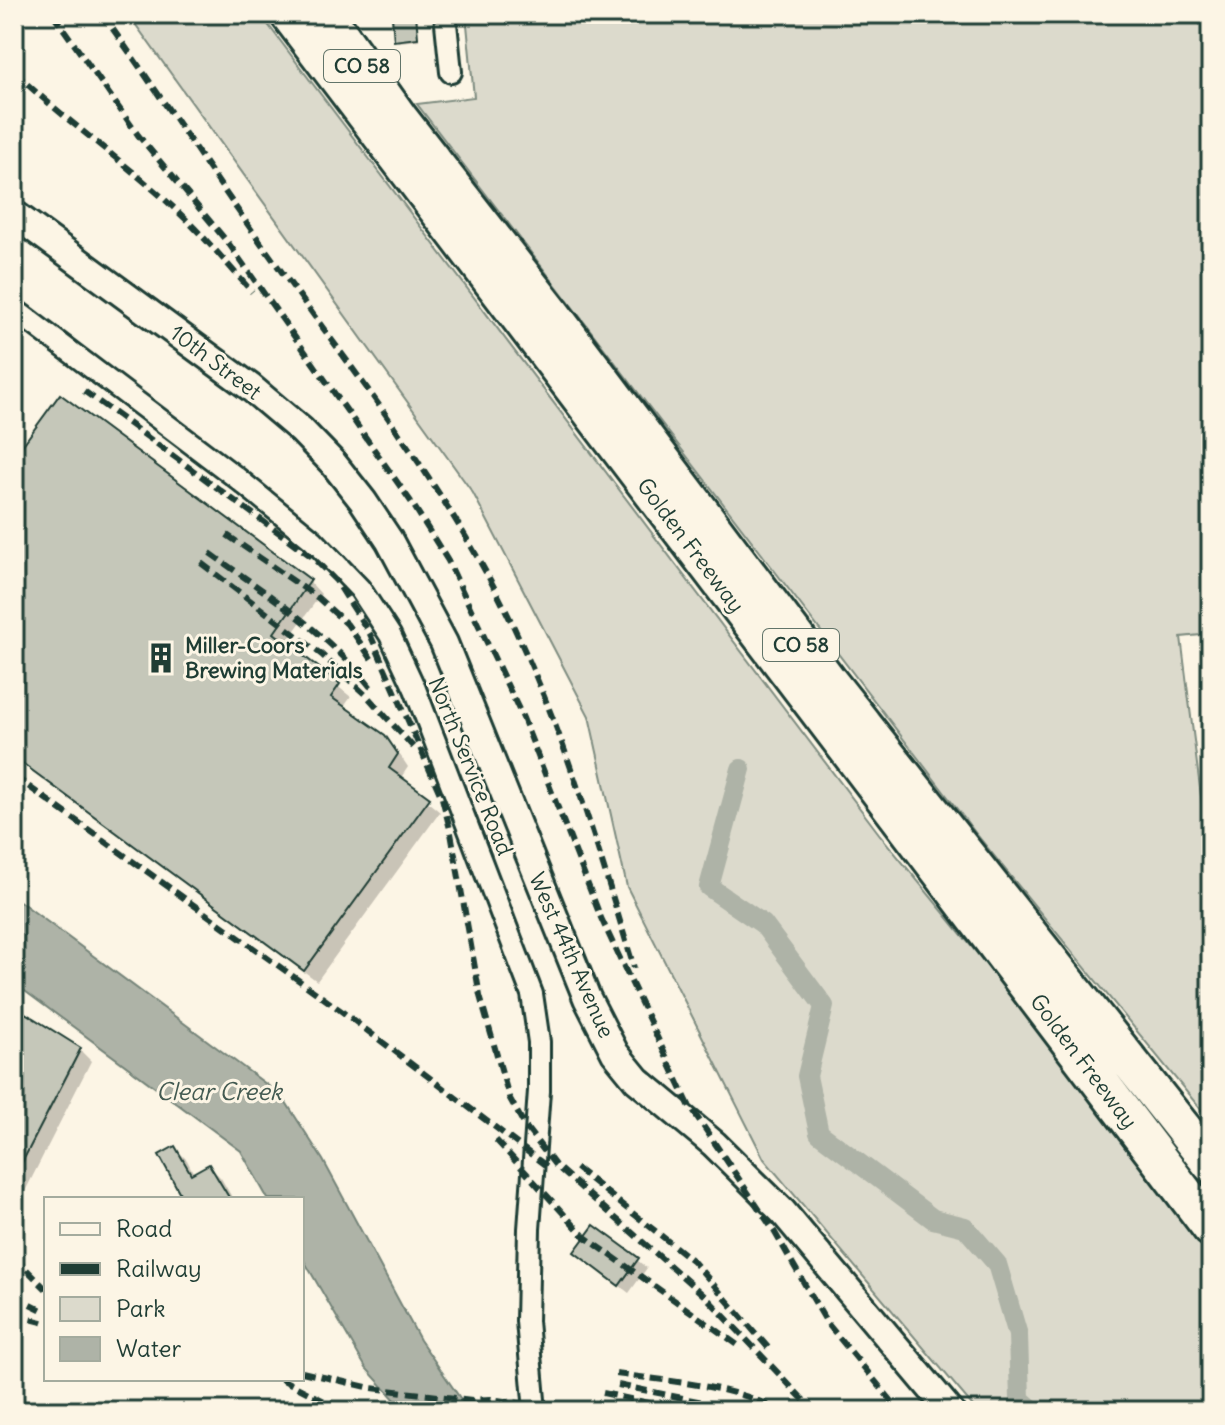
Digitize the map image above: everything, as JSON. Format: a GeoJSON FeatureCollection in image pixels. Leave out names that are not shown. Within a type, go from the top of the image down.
{"type":"FeatureCollection","features":[{"type":"Feature","properties":{"kind":"highway","name":"Golden Freeway"},"geometry":{"type":"LineString","coordinates":[[289,14],[1211,1228]]}},
{"type":"Feature","properties":{"kind":"highway","name":"Golden Freeway"},"geometry":{"type":"LineString","coordinates":[[325,14],[399,118],[552,314],[829,682],[1211,1164]]}},
{"type":"Feature","properties":{"kind":"highway"},"geometry":{"type":"LineString","coordinates":[[346,14],[399,118]]}},
{"type":"Feature","properties":{"kind":"street"},"geometry":{"type":"LineString","coordinates":[[445,14],[451,72]]}},
{"type":"Feature","properties":{"kind":"street","name":"10th Street"},"geometry":{"type":"LineString","coordinates":[[14,214],[250,387],[301,430],[333,463],[389,540]]}},
{"type":"Feature","properties":{"kind":"street","name":"North Service Road"},"geometry":{"type":"LineString","coordinates":[[14,309],[237,478],[313,540],[360,589],[390,635],[403,662],[448,768],[532,994],[539,1042],[539,1080],[529,1229],[527,1321],[535,1411]]}},
{"type":"Feature","properties":{"kind":"street","name":"West 44th Avenue"},"geometry":{"type":"LineString","coordinates":[[389,540],[444,643],[587,998],[615,1053],[637,1080],[714,1144],[783,1212],[950,1411]]}},
{"type":"Feature","properties":{"kind":"green space"},"geometry":{"type":"Polygon","coordinates":[[[128,14],[260,14],[880,835],[1211,1239],[1211,1411],[977,1411],[764,1159],[627,887],[589,716],[473,493],[128,14]]]}},
{"type":"Feature","properties":{"kind":"green space"},"geometry":{"type":"Polygon","coordinates":[[[466,14],[1211,14],[1211,634],[1181,637],[1211,876],[1211,1122],[977,835],[417,104],[474,97],[466,14]]]}},
{"type":"Feature","properties":{"kind":"water","name":"Clear Creek"},"geometry":{"type":"Polygon","coordinates":[[[14,897],[282,1096],[323,1160],[420,1340],[469,1411],[405,1411],[366,1368],[304,1260],[304,1197],[267,1197],[241,1151],[14,983],[14,897]]]}},
{"type":"Feature","properties":{"kind":"building"},"geometry":{"type":"Polygon","coordinates":[[[416,14],[418,38],[394,41],[392,17],[416,14]]]}},
{"type":"Feature","properties":{"kind":"building","name":"Miller-Coors Brewing Materials"},"geometry":{"type":"Polygon","coordinates":[[[60,394],[311,580],[274,633],[340,684],[331,697],[385,735],[398,754],[389,768],[430,798],[304,971],[14,757],[14,457],[60,394]]]}},
{"type":"Feature","properties":{"kind":"building"},"geometry":{"type":"Polygon","coordinates":[[[14,1006],[81,1048],[14,1178],[14,1006]]]}},
{"type":"Feature","properties":{"kind":"building"},"geometry":{"type":"Polygon","coordinates":[[[175,1146],[191,1174],[209,1164],[229,1197],[182,1197],[159,1155],[175,1146]]]}},
{"type":"Feature","properties":{"kind":"building"},"geometry":{"type":"Polygon","coordinates":[[[594,1225],[639,1258],[619,1286],[574,1252],[594,1225]]]}},
{"type":"Feature","properties":{"kind":"waterway"},"geometry":{"type":"LineString","coordinates":[[741,769],[709,887],[763,924],[824,1006],[807,1076],[819,1133],[933,1219],[965,1227],[997,1264],[1018,1335],[1020,1399],[1034,1411]]}},
{"type":"Feature","properties":{"kind":"railway"},"geometry":{"type":"LineString","coordinates":[[53,14],[138,135],[229,244],[412,503],[448,561],[523,718],[601,918],[689,1105],[774,1231],[827,1323],[900,1411]]}},
{"type":"Feature","properties":{"kind":"railway"},"geometry":{"type":"LineString","coordinates":[[102,14],[249,227],[390,421],[473,549],[519,638],[557,730],[634,968]]}},
{"type":"Feature","properties":{"kind":"railway"},"geometry":{"type":"LineString","coordinates":[[14,72],[173,207],[252,292]]}},
{"type":"Feature","properties":{"kind":"railway"},"geometry":{"type":"LineString","coordinates":[[84,391],[311,556],[336,581],[370,634],[442,798],[480,996],[509,1097],[525,1126],[555,1165],[708,1299],[814,1411]]}},
{"type":"Feature","properties":{"kind":"railway"},"geometry":{"type":"LineString","coordinates":[[227,535],[318,598],[347,624],[373,661]]}},
{"type":"Feature","properties":{"kind":"railway"},"geometry":{"type":"LineString","coordinates":[[210,553],[317,632],[373,690]]}},
{"type":"Feature","properties":{"kind":"railway"},"geometry":{"type":"LineString","coordinates":[[201,563],[322,655],[368,697],[415,749]]}},
{"type":"Feature","properties":{"kind":"railway"},"geometry":{"type":"LineString","coordinates":[[14,776],[340,1010],[549,1168]]}},
{"type":"Feature","properties":{"kind":"railway"},"geometry":{"type":"LineString","coordinates":[[496,1140],[585,1237],[742,1348]]}},
{"type":"Feature","properties":{"kind":"railway"},"geometry":{"type":"LineString","coordinates":[[576,1168],[693,1261],[771,1351]]}},
{"type":"Feature","properties":{"kind":"railway"},"geometry":{"type":"LineString","coordinates":[[14,1257],[44,1287]]}},
{"type":"Feature","properties":{"kind":"railway"},"geometry":{"type":"LineString","coordinates":[[14,1296],[44,1311]]}},
{"type":"Feature","properties":{"kind":"railway"},"geometry":{"type":"LineString","coordinates":[[14,1315],[44,1322]]}},
{"type":"Feature","properties":{"kind":"railway"},"geometry":{"type":"LineString","coordinates":[[304,1372],[371,1388],[472,1400],[491,1399],[574,1411]]}},
{"type":"Feature","properties":{"kind":"railway"},"geometry":{"type":"LineString","coordinates":[[616,1374],[721,1390],[742,1395],[779,1411]]}},
{"type":"Feature","properties":{"kind":"railway"},"geometry":{"type":"LineString","coordinates":[[285,1381],[344,1411]]}},
{"type":"Feature","properties":{"kind":"railway"},"geometry":{"type":"LineString","coordinates":[[618,1385],[748,1411]]}},
{"type":"Feature","properties":{"kind":"railway"},"geometry":{"type":"LineString","coordinates":[[603,1393],[686,1411]]}},
{"type":"Feature","properties":{"kind":"place","name":"Miller-Coors Brewing Materials"},"geometry":{"type":"Point","coordinates":[161,658]}}]}
